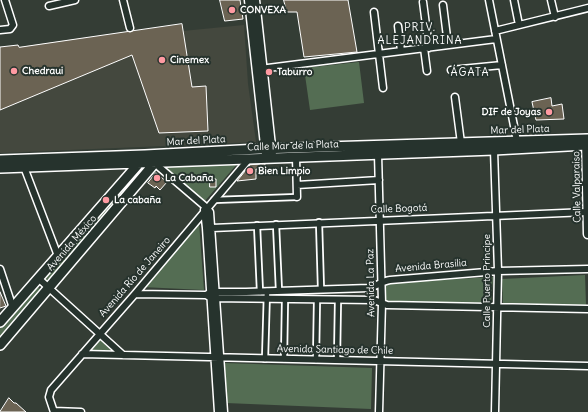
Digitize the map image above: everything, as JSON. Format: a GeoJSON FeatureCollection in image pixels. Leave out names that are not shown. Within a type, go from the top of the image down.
{"type":"FeatureCollection","features":[{"type":"Feature","properties":{"kind":"main road","name":"Mar del Plata"},"geometry":{"type":"LineString","coordinates":[[0,160],[142,159],[461,143],[517,141],[587,142]]}},
{"type":"Feature","properties":{"kind":"main road","name":"Calle Mar de la Plata"},"geometry":{"type":"LineString","coordinates":[[156,158],[249,159],[269,153],[296,157],[494,150],[587,142]]}},
{"type":"Feature","properties":{"kind":"main road","name":"Avenida México"},"geometry":{"type":"LineString","coordinates":[[0,345],[156,158]]}},
{"type":"Feature","properties":{"kind":"main road","name":"Avenida México"},"geometry":{"type":"LineString","coordinates":[[0,322],[142,159]]}},
{"type":"Feature","properties":{"kind":"main road"},"geometry":{"type":"LineString","coordinates":[[0,168],[142,159]]}},
{"type":"Feature","properties":{"kind":"street"},"geometry":{"type":"LineString","coordinates":[[0,30],[12,27],[5,0]]}},
{"type":"Feature","properties":{"kind":"street"},"geometry":{"type":"LineString","coordinates":[[48,6],[75,0]]}},
{"type":"Feature","properties":{"kind":"street"},"geometry":{"type":"LineString","coordinates":[[123,0],[130,28]]}},
{"type":"Feature","properties":{"kind":"street"},"geometry":{"type":"LineString","coordinates":[[249,0],[260,69]]}},
{"type":"Feature","properties":{"kind":"street"},"geometry":{"type":"LineString","coordinates":[[255,0],[260,69],[269,153]]}},
{"type":"Feature","properties":{"kind":"street"},"geometry":{"type":"LineString","coordinates":[[489,0],[517,141]]}},
{"type":"Feature","properties":{"kind":"street"},"geometry":{"type":"LineString","coordinates":[[514,0],[519,25]]}},
{"type":"Feature","properties":{"kind":"street"},"geometry":{"type":"LineString","coordinates":[[551,0],[555,17]]}},
{"type":"Feature","properties":{"kind":"street"},"geometry":{"type":"LineString","coordinates":[[423,2],[427,71]]}},
{"type":"Feature","properties":{"kind":"street"},"geometry":{"type":"LineString","coordinates":[[443,5],[448,45]]}},
{"type":"Feature","properties":{"kind":"street"},"geometry":{"type":"LineString","coordinates":[[495,31],[588,8]]}},
{"type":"Feature","properties":{"kind":"street"},"geometry":{"type":"LineString","coordinates":[[374,12],[383,88]]}},
{"type":"Feature","properties":{"kind":"street"},"geometry":{"type":"LineString","coordinates":[[398,26],[401,51]]}},
{"type":"Feature","properties":{"kind":"street"},"geometry":{"type":"LineString","coordinates":[[260,69],[496,39]]}},
{"type":"Feature","properties":{"kind":"street"},"geometry":{"type":"LineString","coordinates":[[451,70],[502,65]]}},
{"type":"Feature","properties":{"kind":"street"},"geometry":{"type":"LineString","coordinates":[[455,97],[461,143]]}},
{"type":"Feature","properties":{"kind":"street","name":"Calle Valparaíso"},"geometry":{"type":"LineString","coordinates":[[587,142],[588,234]]}},
{"type":"Feature","properties":{"kind":"street","name":"Calle Puerto Príncipe"},"geometry":{"type":"LineString","coordinates":[[494,150],[498,271],[495,412]]}},
{"type":"Feature","properties":{"kind":"street","name":"Avenida La Paz"},"geometry":{"type":"LineString","coordinates":[[378,154],[382,303],[379,412]]}},
{"type":"Feature","properties":{"kind":"street"},"geometry":{"type":"LineString","coordinates":[[214,200],[297,197],[296,157]]}},
{"type":"Feature","properties":{"kind":"street"},"geometry":{"type":"LineString","coordinates":[[156,158],[159,167],[210,212],[212,228],[212,295]]}},
{"type":"Feature","properties":{"kind":"street","name":"Avenida Río de Janeiro"},"geometry":{"type":"LineString","coordinates":[[54,412],[49,397],[51,390],[135,294],[205,208],[214,200],[249,159]]}},
{"type":"Feature","properties":{"kind":"street"},"geometry":{"type":"LineString","coordinates":[[24,167],[58,256]]}},
{"type":"Feature","properties":{"kind":"street"},"geometry":{"type":"LineString","coordinates":[[297,185],[379,180]]}},
{"type":"Feature","properties":{"kind":"street"},"geometry":{"type":"LineString","coordinates":[[205,208],[224,412]]}},
{"type":"Feature","properties":{"kind":"street","name":"Calle Bogotá"},"geometry":{"type":"LineString","coordinates":[[212,228],[319,222],[587,212]]}},
{"type":"Feature","properties":{"kind":"street"},"geometry":{"type":"LineString","coordinates":[[319,222],[321,289]]}},
{"type":"Feature","properties":{"kind":"street"},"geometry":{"type":"LineString","coordinates":[[276,224],[279,291]]}},
{"type":"Feature","properties":{"kind":"street"},"geometry":{"type":"LineString","coordinates":[[257,225],[260,292]]}},
{"type":"Feature","properties":{"kind":"street"},"geometry":{"type":"LineString","coordinates":[[0,269],[13,308]]}},
{"type":"Feature","properties":{"kind":"street","name":"Avenida Brasilia"},"geometry":{"type":"LineString","coordinates":[[212,295],[267,291],[369,288],[378,285],[381,282],[390,280],[498,271],[588,269]]}},
{"type":"Feature","properties":{"kind":"street"},"geometry":{"type":"LineString","coordinates":[[38,278],[123,355]]}},
{"type":"Feature","properties":{"kind":"street"},"geometry":{"type":"LineString","coordinates":[[265,359],[267,291]]}},
{"type":"Feature","properties":{"kind":"street","name":"Avenida Brasilia"},"geometry":{"type":"LineString","coordinates":[[135,294],[212,295],[285,300],[374,300],[387,305],[588,309]]}},
{"type":"Feature","properties":{"kind":"street"},"geometry":{"type":"LineString","coordinates":[[284,359],[285,300]]}},
{"type":"Feature","properties":{"kind":"street"},"geometry":{"type":"LineString","coordinates":[[316,360],[317,300]]}},
{"type":"Feature","properties":{"kind":"street"},"geometry":{"type":"LineString","coordinates":[[337,360],[338,300]]}},
{"type":"Feature","properties":{"kind":"street","name":"Avenida Santiago de Chile"},"geometry":{"type":"LineString","coordinates":[[82,354],[588,366]]}},
{"type":"Feature","properties":{"kind":"street"},"geometry":{"type":"LineString","coordinates":[[218,358],[218,412]]}},
{"type":"Feature","properties":{"kind":"street"},"geometry":{"type":"LineString","coordinates":[[54,412],[81,412]]}},
{"type":"Feature","properties":{"kind":"shaded area"},"geometry":{"type":"Polygon","coordinates":[[[244,25],[248,84],[256,142],[0,153],[0,53],[244,25]]]}},
{"type":"Feature","properties":{"kind":"green space"},"geometry":{"type":"Polygon","coordinates":[[[359,62],[364,103],[310,110],[304,68],[359,62]]]}},
{"type":"Feature","properties":{"kind":"green space"},"geometry":{"type":"Polygon","coordinates":[[[238,163],[204,202],[164,166],[238,163]]]}},
{"type":"Feature","properties":{"kind":"green space"},"geometry":{"type":"Polygon","coordinates":[[[137,171],[141,171],[143,173],[51,279],[46,280],[45,275],[137,171]]]}},
{"type":"Feature","properties":{"kind":"green space"},"geometry":{"type":"Polygon","coordinates":[[[199,222],[204,290],[142,287],[199,222]]]}},
{"type":"Feature","properties":{"kind":"green space"},"geometry":{"type":"Polygon","coordinates":[[[585,275],[586,305],[503,305],[502,279],[585,275]]]}},
{"type":"Feature","properties":{"kind":"green space"},"geometry":{"type":"Polygon","coordinates":[[[493,277],[491,303],[385,302],[385,283],[493,277]]]}},
{"type":"Feature","properties":{"kind":"green space"},"geometry":{"type":"Polygon","coordinates":[[[37,286],[41,290],[0,341],[0,327],[37,286]]]}},
{"type":"Feature","properties":{"kind":"green space"},"geometry":{"type":"Polygon","coordinates":[[[99,336],[112,351],[87,350],[99,336]]]}},
{"type":"Feature","properties":{"kind":"green space"},"geometry":{"type":"Polygon","coordinates":[[[224,363],[372,368],[371,409],[226,403],[224,363]]]}},
{"type":"Feature","properties":{"kind":"building","name":"CONVEXA"},"geometry":{"type":"Polygon","coordinates":[[[220,0],[240,0],[243,19],[225,21],[220,0]]]}},
{"type":"Feature","properties":{"kind":"building"},"geometry":{"type":"Polygon","coordinates":[[[284,0],[348,0],[357,52],[304,57],[297,12],[287,12],[284,0]]]}},
{"type":"Feature","properties":{"kind":"building"},"geometry":{"type":"Polygon","coordinates":[[[182,24],[192,87],[206,86],[208,131],[159,133],[132,55],[0,110],[0,47],[18,45],[19,47],[182,24]]]}},
{"type":"Feature","properties":{"kind":"building","name":"DIF de Joyas"},"geometry":{"type":"Polygon","coordinates":[[[551,98],[552,106],[562,104],[564,119],[536,120],[532,102],[551,98]]]}},
{"type":"Feature","properties":{"kind":"building","name":"Bien Limpio"},"geometry":{"type":"Polygon","coordinates":[[[265,164],[265,169],[256,169],[256,179],[237,181],[250,165],[265,164]]]}},
{"type":"Feature","properties":{"kind":"building","name":"La Cabaña"},"geometry":{"type":"Polygon","coordinates":[[[156,173],[167,182],[160,190],[156,186],[155,188],[148,183],[156,173]]]}},
{"type":"Feature","properties":{"kind":"building"},"geometry":{"type":"Polygon","coordinates":[[[210,179],[216,179],[216,187],[210,187],[210,179]]]}},
{"type":"Feature","properties":{"kind":"building"},"geometry":{"type":"Polygon","coordinates":[[[0,292],[6,306],[0,308],[0,292]]]}},
{"type":"Feature","properties":{"kind":"building"},"geometry":{"type":"Polygon","coordinates":[[[9,398],[14,403],[26,412],[0,412],[9,398]]]}},
{"type":"Feature","properties":{"kind":"place","name":"CONVEXA"},"geometry":{"type":"Point","coordinates":[232,10]}},
{"type":"Feature","properties":{"kind":"place","name":"Cinemex"},"geometry":{"type":"Point","coordinates":[162,60]}},
{"type":"Feature","properties":{"kind":"place","name":"Chedraui"},"geometry":{"type":"Point","coordinates":[14,71]}},
{"type":"Feature","properties":{"kind":"place","name":"Taburro"},"geometry":{"type":"Point","coordinates":[269,72]}},
{"type":"Feature","properties":{"kind":"place","name":"DIF de Joyas"},"geometry":{"type":"Point","coordinates":[549,112]}},
{"type":"Feature","properties":{"kind":"place","name":"Bien Limpio"},"geometry":{"type":"Point","coordinates":[250,171]}},
{"type":"Feature","properties":{"kind":"place","name":"La Cabaña"},"geometry":{"type":"Point","coordinates":[157,178]}},
{"type":"Feature","properties":{"kind":"place","name":"La cabaña"},"geometry":{"type":"Point","coordinates":[106,200]}},
{"type":"Feature","properties":{"kind":"district","name":"PRIV. ALEJANDRINA"},"geometry":{"type":"Point","coordinates":[420,34]}},
{"type":"Feature","properties":{"kind":"district","name":"ÁGATA"},"geometry":{"type":"Point","coordinates":[470,73]}}]}
